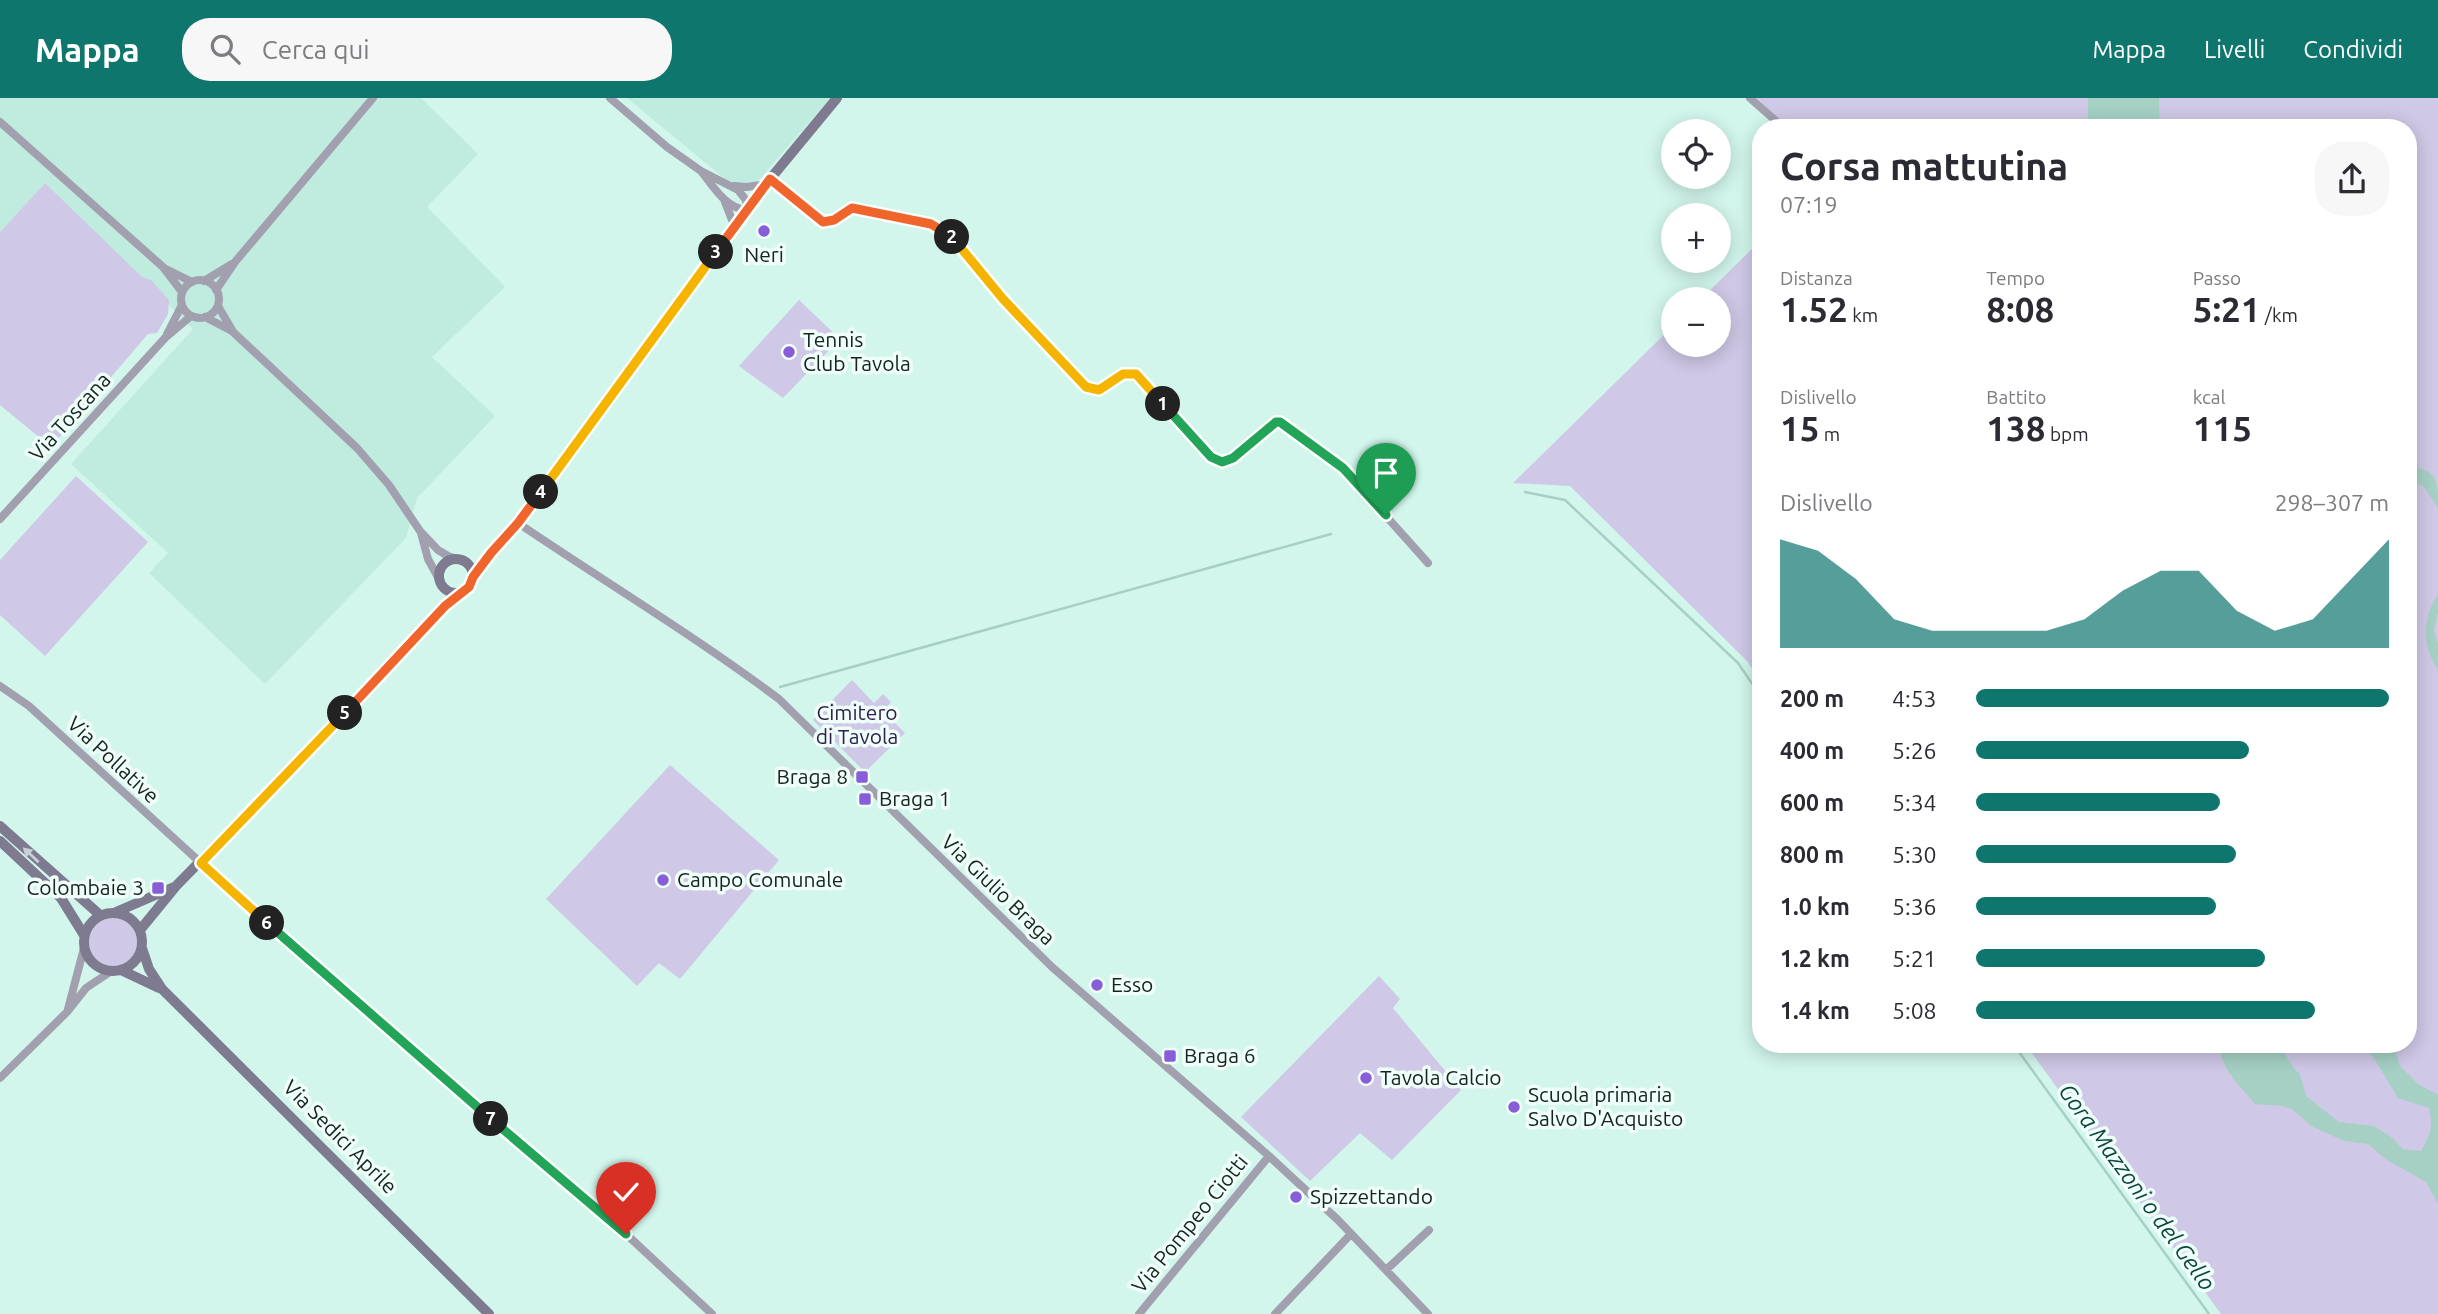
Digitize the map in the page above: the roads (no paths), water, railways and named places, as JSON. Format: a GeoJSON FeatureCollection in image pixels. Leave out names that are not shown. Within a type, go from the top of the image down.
{"type":"FeatureCollection","features":[{"type":"Feature","properties":{"kind":"street"},"geometry":{"type":"LineString","coordinates":[[232,331],[218,306],[216,290],[235,262],[373,98]]}},
{"type":"Feature","properties":{"kind":"street"},"geometry":{"type":"LineString","coordinates":[[610,98],[667,147],[701,171],[743,195],[747,210]]}},
{"type":"Feature","properties":{"kind":"street"},"geometry":{"type":"LineString","coordinates":[[140,930],[176,886],[445,606],[465,590],[491,553],[518,523],[734,225],[837,98]]}},
{"type":"Feature","properties":{"kind":"street"},"geometry":{"type":"LineString","coordinates":[[1750,98],[1774,119]]}},
{"type":"Feature","properties":{"kind":"street"},"geometry":{"type":"LineString","coordinates":[[0,122],[163,267],[182,292],[182,305],[191,316],[205,317],[232,331],[358,448],[389,485],[420,531],[438,550],[463,562],[473,577]]}},
{"type":"Feature","properties":{"kind":"street"},"geometry":{"type":"LineString","coordinates":[[701,171],[724,199],[736,208],[747,210]]}},
{"type":"Feature","properties":{"kind":"street"},"geometry":{"type":"LineString","coordinates":[[731,186],[747,187],[768,181]]}},
{"type":"Feature","properties":{"kind":"street"},"geometry":{"type":"LineString","coordinates":[[768,181],[823,222],[834,220],[852,208],[931,224],[953,237],[1003,299],[1086,387],[1099,390],[1123,374],[1136,374],[1211,457],[1222,462],[1233,458],[1276,422],[1280,422],[1343,468],[1428,563]]}},
{"type":"Feature","properties":{"kind":"street"},"geometry":{"type":"LineString","coordinates":[[724,199],[734,225]]}},
{"type":"Feature","properties":{"kind":"street"},"geometry":{"type":"LineString","coordinates":[[163,267],[192,282],[204,281],[235,262]]}},
{"type":"Feature","properties":{"kind":"street"},"geometry":{"type":"LineString","coordinates":[[204,281],[216,290]]}},
{"type":"Feature","properties":{"kind":"street"},"geometry":{"type":"LineString","coordinates":[[182,292],[192,282]]}},
{"type":"Feature","properties":{"kind":"street","name":"Via Toscana"},"geometry":{"type":"LineString","coordinates":[[165,338],[182,305]]}},
{"type":"Feature","properties":{"kind":"street"},"geometry":{"type":"LineString","coordinates":[[205,317],[218,306]]}},
{"type":"Feature","properties":{"kind":"street","name":"Via Toscana"},"geometry":{"type":"LineString","coordinates":[[0,519],[165,338],[191,316]]}},
{"type":"Feature","properties":{"kind":"street","name":"Via Giulio Braga"},"geometry":{"type":"LineString","coordinates":[[518,523],[737,668],[779,699],[1052,967],[1269,1156],[1352,1234],[1428,1314]]}},
{"type":"Feature","properties":{"kind":"street"},"geometry":{"type":"LineString","coordinates":[[420,531],[428,559],[440,582],[451,593],[465,590]]}},
{"type":"Feature","properties":{"kind":"street"},"geometry":{"type":"LineString","coordinates":[[431,622],[440,597],[444,564],[454,559],[463,562],[478,561],[491,553]]}},
{"type":"Feature","properties":{"kind":"street","name":"Via Pollative"},"geometry":{"type":"LineString","coordinates":[[0,686],[30,706],[316,968],[626,1234],[712,1314]]}},
{"type":"Feature","properties":{"kind":"street"},"geometry":{"type":"LineString","coordinates":[[0,826],[100,915]]}},
{"type":"Feature","properties":{"kind":"street"},"geometry":{"type":"LineString","coordinates":[[0,841],[61,898],[84,935]]}},
{"type":"Feature","properties":{"kind":"street"},"geometry":{"type":"LineString","coordinates":[[67,1012],[84,948],[84,935],[91,922],[100,915],[116,912],[176,886]]}},
{"type":"Feature","properties":{"kind":"street"},"geometry":{"type":"LineString","coordinates":[[116,912],[130,918],[140,930],[149,970],[162,989]]}},
{"type":"Feature","properties":{"kind":"street"},"geometry":{"type":"LineString","coordinates":[[84,948],[93,964],[142,978],[162,989]]}},
{"type":"Feature","properties":{"kind":"street"},"geometry":{"type":"LineString","coordinates":[[0,1079],[67,1012],[86,988],[134,962],[142,948]]}},
{"type":"Feature","properties":{"kind":"street","name":"Via Sedici Aprile"},"geometry":{"type":"LineString","coordinates":[[162,989],[489,1314]]}},
{"type":"Feature","properties":{"kind":"street","name":"Via Pompeo Ciotti"},"geometry":{"type":"LineString","coordinates":[[1139,1314],[1269,1156]]}},
{"type":"Feature","properties":{"kind":"street"},"geometry":{"type":"LineString","coordinates":[[1386,1270],[1429,1230]]}},
{"type":"Feature","properties":{"kind":"street"},"geometry":{"type":"LineString","coordinates":[[1275,1314],[1352,1234]]}},
{"type":"Feature","properties":{"kind":"waterway","name":"Gora Mazzoni o del Gello"},"geometry":{"type":"LineString","coordinates":[[1525,492],[1565,500],[1738,663],[1752,683]]}},
{"type":"Feature","properties":{"kind":"waterway"},"geometry":{"type":"LineString","coordinates":[[780,687],[1331,534]]}},
{"type":"Feature","properties":{"kind":"waterway","name":"Gora Mazzoni o del Gello"},"geometry":{"type":"LineString","coordinates":[[2020,1053],[2209,1314]]}},
{"type":"Feature","properties":{"kind":"place","name":"Neri"},"geometry":{"type":"Point","coordinates":[764,231]}},
{"type":"Feature","properties":{"kind":"place","name":"Tennis Club Tavola"},"geometry":{"type":"Point","coordinates":[789,352]}},
{"type":"Feature","properties":{"kind":"place","name":"Braga 8"},"geometry":{"type":"Point","coordinates":[862,777]}},
{"type":"Feature","properties":{"kind":"place","name":"Braga 1"},"geometry":{"type":"Point","coordinates":[865,799]}},
{"type":"Feature","properties":{"kind":"place","name":"Campo Comunale"},"geometry":{"type":"Point","coordinates":[663,880]}},
{"type":"Feature","properties":{"kind":"place","name":"Colombaie 3"},"geometry":{"type":"Point","coordinates":[158,888]}},
{"type":"Feature","properties":{"kind":"place","name":"Esso"},"geometry":{"type":"Point","coordinates":[1097,985]}},
{"type":"Feature","properties":{"kind":"place","name":"Braga 6"},"geometry":{"type":"Point","coordinates":[1170,1056]}},
{"type":"Feature","properties":{"kind":"place","name":"Tavola Calcio"},"geometry":{"type":"Point","coordinates":[1366,1078]}},
{"type":"Feature","properties":{"kind":"place","name":"Scuola primaria Salvo D'Acquisto"},"geometry":{"type":"Point","coordinates":[1514,1107]}},
{"type":"Feature","properties":{"kind":"place","name":"Spizzettando"},"geometry":{"type":"Point","coordinates":[1296,1197]}},
{"type":"Feature","properties":{"kind":"park label","name":"Cimitero di Tavola"},"geometry":{"type":"Point","coordinates":[857,725]}}]}
